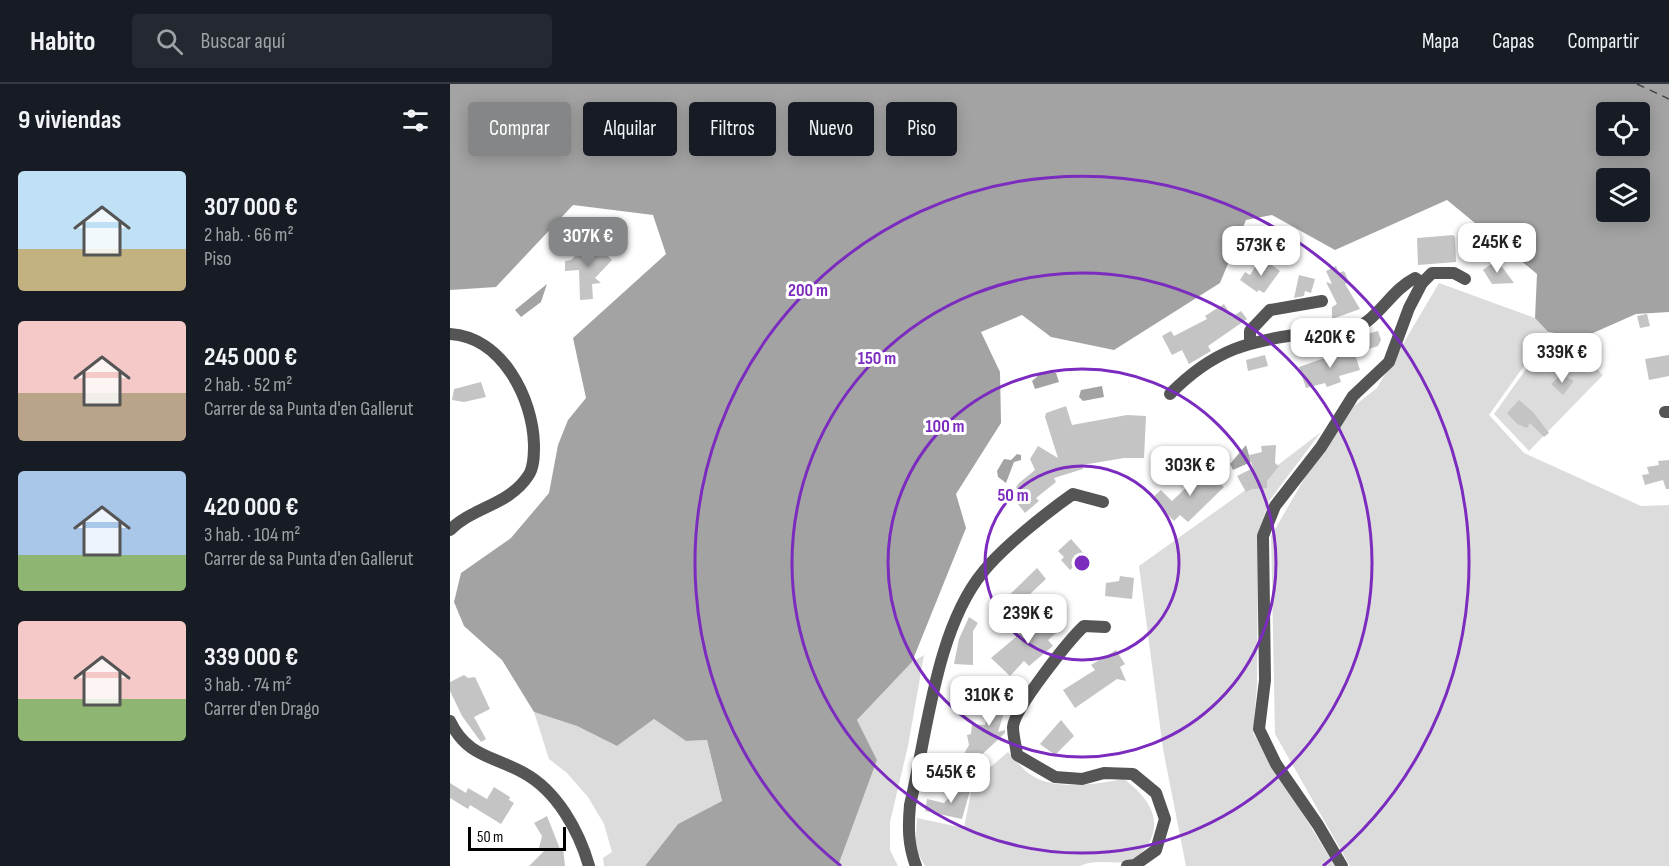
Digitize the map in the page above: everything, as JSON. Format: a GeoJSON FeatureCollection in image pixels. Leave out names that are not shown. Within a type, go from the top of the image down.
{"type":"FeatureCollection","features":[{"type":"Feature","properties":{"kind":"street"},"geometry":{"type":"LineString","coordinates":[[1342,866],[1318,825],[1276,764],[1259,729],[1265,680],[1263,536],[1275,506],[1321,447],[1353,396],[1389,362],[1409,308],[1422,283],[1432,273],[1454,273],[1466,279]]}},
{"type":"Feature","properties":{"kind":"street"},"geometry":{"type":"LineString","coordinates":[[1170,394],[1188,376],[1213,358],[1250,342],[1303,334],[1348,331],[1371,319],[1400,286],[1415,278],[1422,283]]}},
{"type":"Feature","properties":{"kind":"street"},"geometry":{"type":"LineString","coordinates":[[1250,342],[1250,331],[1270,310],[1322,301]]}},
{"type":"Feature","properties":{"kind":"street"},"geometry":{"type":"LineString","coordinates":[[450,334],[478,341],[508,367],[524,398],[534,435],[531,473],[513,493],[459,520],[450,530]]}},
{"type":"Feature","properties":{"kind":"street"},"geometry":{"type":"LineString","coordinates":[[916,866],[910,851],[908,831],[910,805],[950,630],[969,592],[996,558],[1073,494],[1103,502]]}},
{"type":"Feature","properties":{"kind":"street"},"geometry":{"type":"LineString","coordinates":[[1105,627],[1084,626],[1067,642],[1047,675],[1021,705],[1013,726],[1017,755],[1055,777],[1082,779],[1104,773],[1133,774],[1156,792],[1165,819],[1156,850],[1135,865],[1127,866]]}},
{"type":"Feature","properties":{"kind":"street"},"geometry":{"type":"LineString","coordinates":[[450,721],[462,740],[474,750],[525,773],[547,792],[570,821],[589,866]]}},
{"type":"Feature","properties":{"kind":"shaded area"},"geometry":{"type":"Polygon","coordinates":[[[450,84],[1669,84],[1669,312],[1636,314],[1584,337],[1548,332],[1535,318],[1537,274],[1447,200],[1335,250],[1272,215],[1246,220],[1220,283],[1114,350],[1051,337],[1022,315],[981,332],[1000,372],[1001,423],[956,494],[966,528],[912,662],[857,720],[877,760],[838,866],[645,866],[678,824],[722,801],[707,740],[686,741],[654,719],[617,746],[577,726],[534,712],[502,660],[464,626],[454,602],[461,573],[511,538],[549,493],[558,445],[568,420],[586,398],[573,338],[666,254],[653,215],[573,205],[496,287],[450,290],[450,84]]]}},
{"type":"Feature","properties":{"kind":"shaded area"},"geometry":{"type":"Polygon","coordinates":[[[1439,283],[1535,318],[1548,332],[1489,415],[1524,453],[1641,506],[1669,505],[1669,866],[1350,866],[1275,734],[1271,536],[1340,417],[1377,388],[1439,283]]]}},
{"type":"Feature","properties":{"kind":"shaded area"},"geometry":{"type":"Polygon","coordinates":[[[547,284],[541,302],[521,317],[515,310],[547,284]]]}},
{"type":"Feature","properties":{"kind":"shaded area"},"geometry":{"type":"Polygon","coordinates":[[[1537,354],[1572,367],[1583,355],[1603,375],[1529,451],[1494,414],[1537,354]]]}},
{"type":"Feature","properties":{"kind":"shaded area"},"geometry":{"type":"Polygon","coordinates":[[[1056,373],[1059,382],[1035,389],[1032,381],[1040,374],[1056,373]]]}},
{"type":"Feature","properties":{"kind":"shaded area"},"geometry":{"type":"Polygon","coordinates":[[[1102,386],[1104,397],[1083,401],[1079,397],[1081,390],[1102,386]]]}},
{"type":"Feature","properties":{"kind":"shaded area"},"geometry":{"type":"Polygon","coordinates":[[[1321,432],[1269,501],[1258,535],[1257,685],[1253,733],[1335,866],[1186,866],[1163,749],[1139,566],[1240,494],[1321,432]]]}},
{"type":"Feature","properties":{"kind":"shaded area"},"geometry":{"type":"Polygon","coordinates":[[[1246,445],[1251,462],[1233,470],[1230,464],[1246,445]]]}},
{"type":"Feature","properties":{"kind":"shaded area"},"geometry":{"type":"Polygon","coordinates":[[[1017,454],[1021,455],[1021,460],[1014,462],[1006,483],[998,477],[997,471],[1004,459],[1011,460],[1017,454]]]}},
{"type":"Feature","properties":{"kind":"shaded area"},"geometry":{"type":"Polygon","coordinates":[[[924,655],[908,746],[890,822],[890,850],[898,866],[838,866],[877,760],[857,720],[912,662],[924,655]]]}},
{"type":"Feature","properties":{"kind":"shaded area"},"geometry":{"type":"Polygon","coordinates":[[[534,712],[577,726],[617,746],[654,719],[686,741],[707,740],[722,801],[678,824],[645,866],[604,866],[603,858],[612,852],[604,824],[588,797],[567,773],[549,759],[534,712]]]}},
{"type":"Feature","properties":{"kind":"shaded area"},"geometry":{"type":"Polygon","coordinates":[[[1008,752],[1027,772],[1048,782],[1074,785],[1124,779],[1145,800],[1153,816],[1154,825],[1148,845],[1126,862],[1097,862],[1080,866],[925,866],[915,848],[917,818],[964,828],[973,782],[1008,752]]]}},
{"type":"Feature","properties":{"kind":"building"},"geometry":{"type":"Polygon","coordinates":[[[1453,235],[1456,262],[1418,265],[1417,238],[1453,235]]]}},
{"type":"Feature","properties":{"kind":"building"},"geometry":{"type":"Polygon","coordinates":[[[591,240],[612,260],[595,278],[601,283],[592,284],[593,299],[580,300],[579,270],[565,271],[565,261],[571,260],[591,240]]]}},
{"type":"Feature","properties":{"kind":"building"},"geometry":{"type":"Polygon","coordinates":[[[1497,260],[1514,283],[1492,284],[1483,270],[1497,260]]]}},
{"type":"Feature","properties":{"kind":"building"},"geometry":{"type":"Polygon","coordinates":[[[1258,262],[1265,267],[1269,263],[1280,271],[1264,293],[1259,290],[1257,292],[1240,280],[1245,272],[1250,275],[1258,262]]]}},
{"type":"Feature","properties":{"kind":"building"},"geometry":{"type":"Polygon","coordinates":[[[1336,266],[1339,273],[1344,271],[1349,282],[1345,284],[1360,309],[1332,319],[1332,307],[1337,304],[1326,282],[1332,284],[1326,271],[1336,266]]]}},
{"type":"Feature","properties":{"kind":"building"},"geometry":{"type":"Polygon","coordinates":[[[1299,275],[1315,279],[1311,293],[1305,291],[1304,296],[1294,298],[1299,275]]]}},
{"type":"Feature","properties":{"kind":"building"},"geometry":{"type":"Polygon","coordinates":[[[1224,304],[1232,317],[1241,311],[1247,319],[1208,346],[1211,351],[1189,364],[1182,350],[1172,355],[1162,336],[1171,331],[1174,336],[1207,319],[1205,316],[1224,304]]]}},
{"type":"Feature","properties":{"kind":"building"},"geometry":{"type":"Polygon","coordinates":[[[1647,314],[1650,326],[1640,328],[1637,316],[1647,314]]]}},
{"type":"Feature","properties":{"kind":"building"},"geometry":{"type":"Polygon","coordinates":[[[1378,331],[1381,340],[1378,346],[1368,349],[1363,335],[1378,331]]]}},
{"type":"Feature","properties":{"kind":"building"},"geometry":{"type":"Polygon","coordinates":[[[1353,348],[1360,370],[1339,376],[1341,382],[1327,387],[1325,383],[1306,388],[1299,367],[1353,348]]]}},
{"type":"Feature","properties":{"kind":"building"},"geometry":{"type":"Polygon","coordinates":[[[1265,355],[1268,366],[1248,371],[1246,360],[1265,355]]]}},
{"type":"Feature","properties":{"kind":"building"},"geometry":{"type":"Polygon","coordinates":[[[1669,355],[1669,376],[1649,380],[1645,359],[1669,355]]]}},
{"type":"Feature","properties":{"kind":"building"},"geometry":{"type":"Polygon","coordinates":[[[1561,374],[1574,381],[1563,395],[1551,384],[1561,374]]]}},
{"type":"Feature","properties":{"kind":"building"},"geometry":{"type":"Polygon","coordinates":[[[481,382],[486,397],[464,402],[452,400],[454,389],[481,382]]]}},
{"type":"Feature","properties":{"kind":"building"},"geometry":{"type":"Polygon","coordinates":[[[1519,400],[1533,412],[1549,433],[1544,437],[1530,423],[1527,428],[1517,424],[1507,413],[1519,400]]]}},
{"type":"Feature","properties":{"kind":"building"},"geometry":{"type":"Polygon","coordinates":[[[1066,406],[1072,425],[1127,415],[1146,416],[1144,458],[1124,458],[1082,465],[1083,469],[1054,478],[1056,482],[1036,498],[1039,501],[1025,513],[1011,495],[1018,489],[1016,487],[1019,483],[1035,470],[1030,459],[1038,446],[1058,458],[1045,417],[1046,413],[1066,406]]]}},
{"type":"Feature","properties":{"kind":"building"},"geometry":{"type":"Polygon","coordinates":[[[1276,445],[1275,463],[1279,466],[1267,481],[1267,488],[1252,489],[1246,492],[1237,476],[1253,468],[1249,455],[1262,452],[1261,446],[1276,445]]]}},
{"type":"Feature","properties":{"kind":"building"},"geometry":{"type":"Polygon","coordinates":[[[1669,460],[1669,489],[1666,489],[1663,480],[1645,485],[1642,475],[1649,474],[1647,467],[1659,465],[1658,461],[1669,460]]]}},
{"type":"Feature","properties":{"kind":"building"},"geometry":{"type":"Polygon","coordinates":[[[1206,469],[1224,487],[1188,522],[1180,515],[1174,521],[1152,498],[1161,490],[1172,501],[1206,469]]]}},
{"type":"Feature","properties":{"kind":"building"},"geometry":{"type":"Polygon","coordinates":[[[1071,539],[1086,556],[1070,570],[1061,560],[1064,557],[1058,551],[1071,539]]]}},
{"type":"Feature","properties":{"kind":"building"},"geometry":{"type":"Polygon","coordinates":[[[1037,568],[1046,579],[1013,610],[1009,618],[998,613],[1002,602],[1037,568]]]}},
{"type":"Feature","properties":{"kind":"building"},"geometry":{"type":"Polygon","coordinates":[[[1120,576],[1134,578],[1132,599],[1105,596],[1106,583],[1119,581],[1120,576]]]}},
{"type":"Feature","properties":{"kind":"building"},"geometry":{"type":"Polygon","coordinates":[[[1047,611],[1062,628],[1048,640],[1053,646],[1029,666],[1024,661],[1010,676],[991,658],[1047,611]]]}},
{"type":"Feature","properties":{"kind":"building"},"geometry":{"type":"Polygon","coordinates":[[[969,617],[978,623],[973,631],[973,665],[954,664],[959,639],[969,617]]]}},
{"type":"Feature","properties":{"kind":"building"},"geometry":{"type":"Polygon","coordinates":[[[1116,650],[1125,664],[1120,667],[1126,681],[1117,679],[1075,708],[1063,690],[1095,670],[1091,665],[1116,650]]]}},
{"type":"Feature","properties":{"kind":"building"},"geometry":{"type":"Polygon","coordinates":[[[464,675],[468,678],[475,677],[490,709],[474,717],[486,739],[481,742],[462,716],[450,691],[450,682],[464,675]]]}},
{"type":"Feature","properties":{"kind":"building"},"geometry":{"type":"Polygon","coordinates":[[[1008,686],[1019,693],[1013,702],[1008,699],[998,732],[1005,730],[1005,733],[974,762],[961,759],[969,745],[967,735],[971,734],[972,724],[985,725],[995,691],[1003,694],[1008,686]]]}},
{"type":"Feature","properties":{"kind":"building"},"geometry":{"type":"Polygon","coordinates":[[[1061,720],[1074,736],[1055,755],[1040,744],[1061,720]]]}},
{"type":"Feature","properties":{"kind":"building"},"geometry":{"type":"Polygon","coordinates":[[[450,783],[466,793],[468,788],[487,799],[494,787],[510,797],[509,800],[514,803],[501,824],[470,805],[468,809],[450,798],[450,783]]]}},
{"type":"Feature","properties":{"kind":"building"},"geometry":{"type":"Polygon","coordinates":[[[957,784],[971,787],[962,819],[925,811],[927,799],[944,803],[956,790],[957,784]]]}},
{"type":"Feature","properties":{"kind":"building"},"geometry":{"type":"Polygon","coordinates":[[[547,816],[560,849],[563,847],[565,866],[529,866],[544,851],[539,848],[542,836],[534,823],[547,816]]]}},
{"type":"Feature","properties":{"kind":"ferry route"},"geometry":{"type":"LineString","coordinates":[[1637,84],[1669,99]]}}]}
